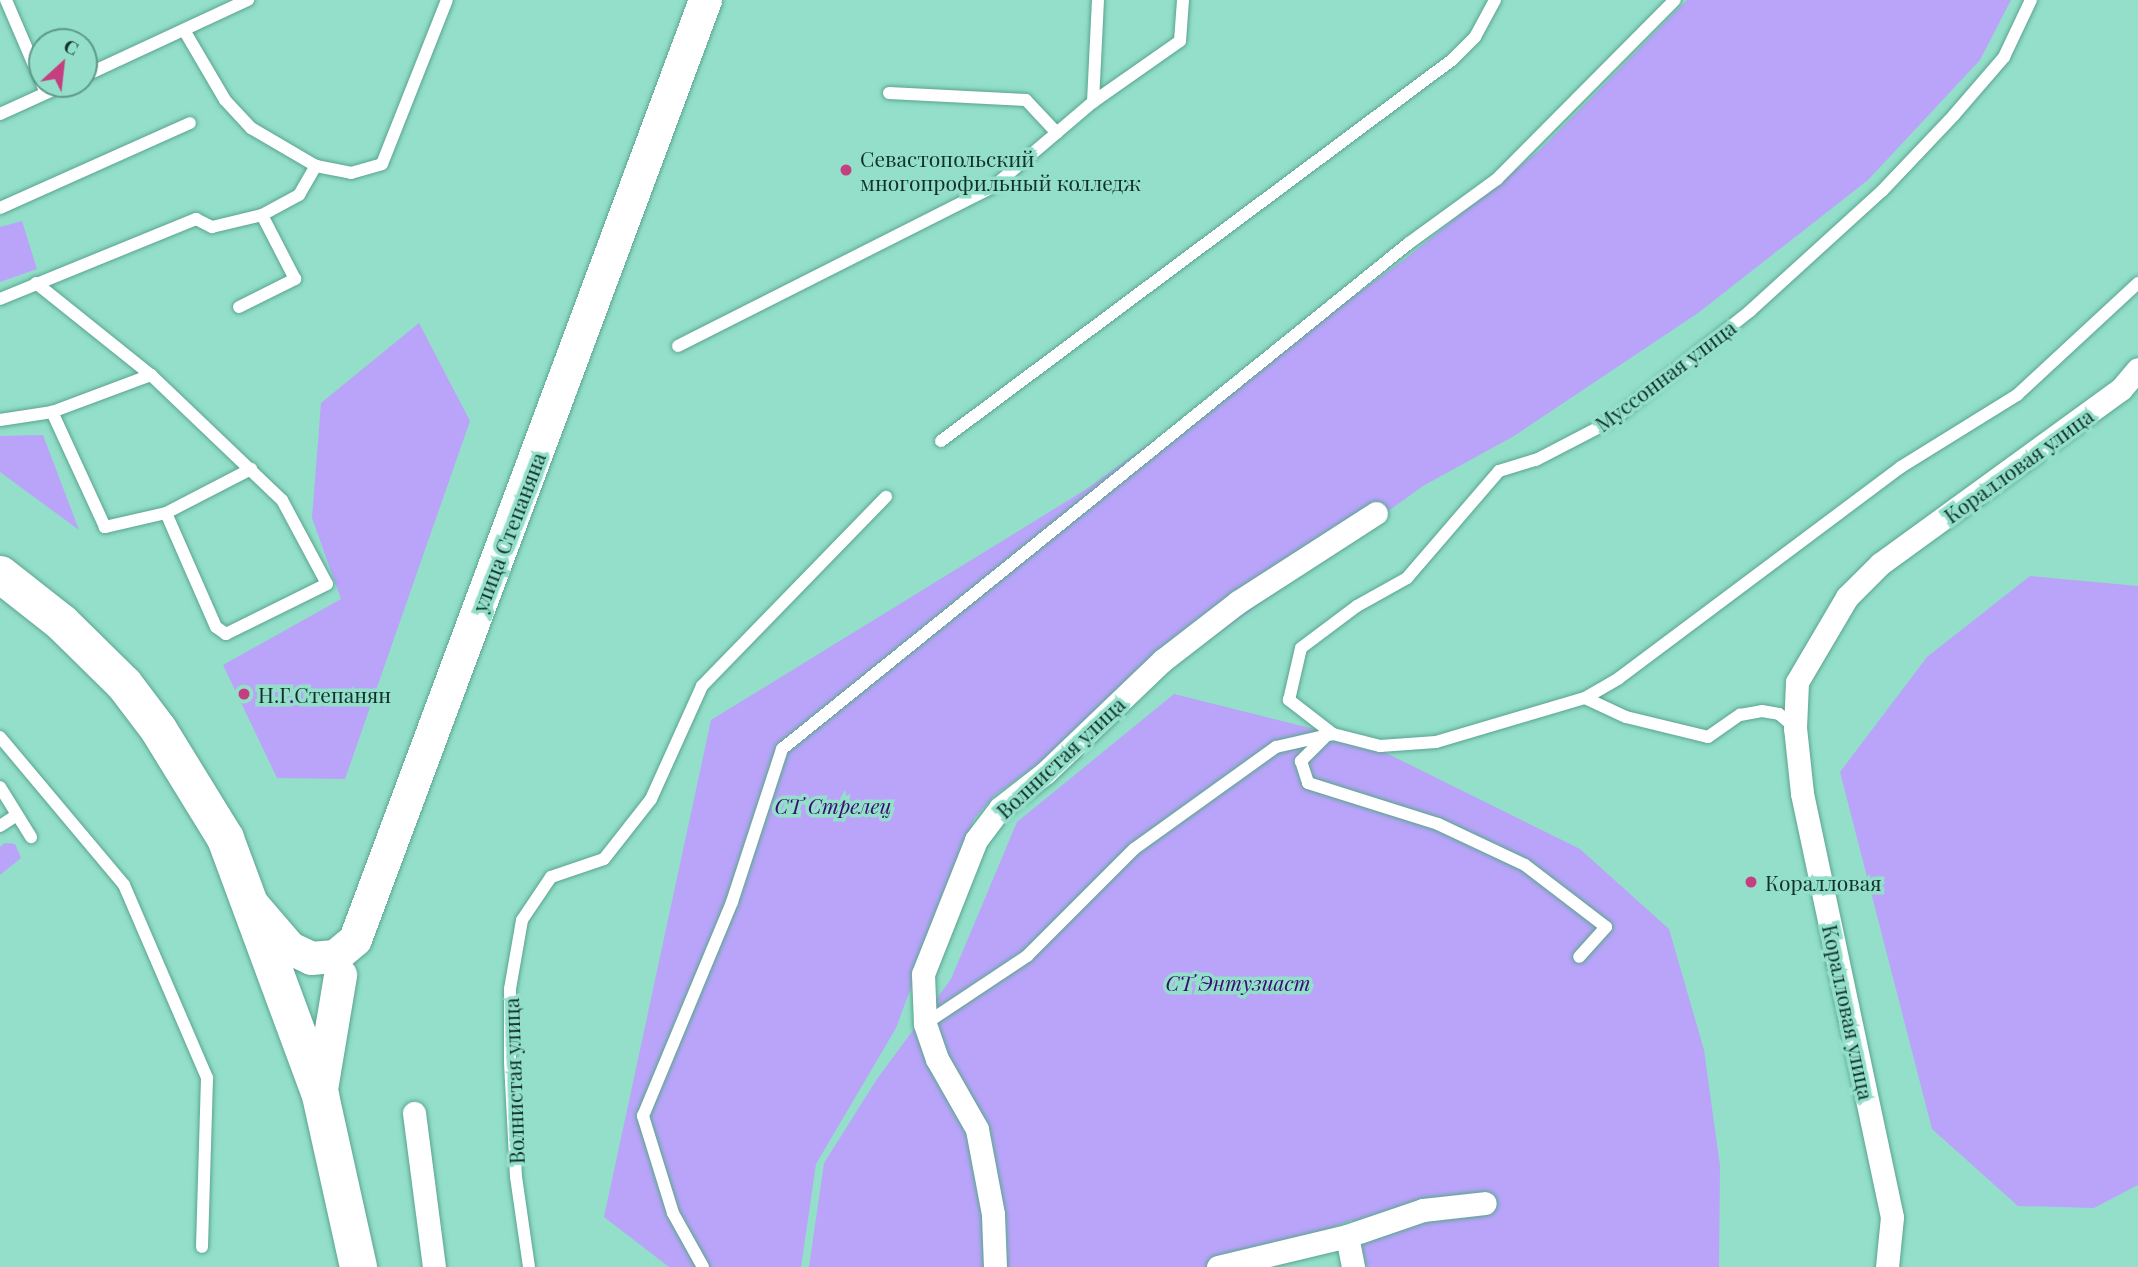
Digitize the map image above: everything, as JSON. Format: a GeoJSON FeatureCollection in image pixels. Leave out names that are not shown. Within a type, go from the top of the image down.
{"type":"FeatureCollection","features":[{"type":"Feature","properties":{"kind":"main road","name":"улица Степаняна"},"geometry":{"type":"LineString","coordinates":[[252,903],[290,948],[311,958],[335,956],[355,939],[705,0]]}},
{"type":"Feature","properties":{"kind":"main road"},"geometry":{"type":"LineString","coordinates":[[0,574],[61,622],[124,684],[159,729],[225,838],[252,903],[320,1095],[358,1267]]}},
{"type":"Feature","properties":{"kind":"main road"},"geometry":{"type":"LineString","coordinates":[[292,1014],[316,1003],[340,975],[320,1095]]}},
{"type":"Feature","properties":{"kind":"street","name":"Коралловая улица"},"geometry":{"type":"LineString","coordinates":[[1888,1267],[1892,1217],[1802,793],[1795,728],[1797,682],[1815,645],[1847,597],[1880,564],[2122,389],[2138,369]]}},
{"type":"Feature","properties":{"kind":"street","name":"Волнистая улица"},"geometry":{"type":"LineString","coordinates":[[995,1267],[993,1214],[977,1129],[937,1059],[925,1024],[923,974],[976,840],[1000,808],[1045,773],[1185,644],[1238,602],[1376,513]]}},
{"type":"Feature","properties":{"kind":"street"},"geometry":{"type":"LineString","coordinates":[[414,1112],[434,1267]]}},
{"type":"Feature","properties":{"kind":"street"},"geometry":{"type":"LineString","coordinates":[[1219,1267],[1347,1236],[1423,1210],[1485,1203]]}},
{"type":"Feature","properties":{"kind":"street"},"geometry":{"type":"LineString","coordinates":[[1347,1236],[1353,1267]]}},
{"type":"Feature","properties":{"kind":"lane"},"geometry":{"type":"LineString","coordinates":[[6,0],[28,51]]}},
{"type":"Feature","properties":{"kind":"lane"},"geometry":{"type":"LineString","coordinates":[[98,70],[248,0]]}},
{"type":"Feature","properties":{"kind":"lane"},"geometry":{"type":"LineString","coordinates":[[184,30],[225,100],[251,128],[316,166],[351,173],[382,164],[447,0]]}},
{"type":"Feature","properties":{"kind":"lane"},"geometry":{"type":"LineString","coordinates":[[1093,102],[1098,0]]}},
{"type":"Feature","properties":{"kind":"lane"},"geometry":{"type":"LineString","coordinates":[[677,346],[993,187],[1093,102],[1180,41],[1182,0]]}},
{"type":"Feature","properties":{"kind":"lane"},"geometry":{"type":"LineString","coordinates":[[941,441],[1452,60],[1475,37],[1495,0]]}},
{"type":"Feature","properties":{"kind":"lane"},"geometry":{"type":"LineString","coordinates":[[703,1267],[673,1213],[643,1116],[732,902],[782,749],[1409,243],[1497,179],[1675,0]]}},
{"type":"Feature","properties":{"kind":"lane","name":"Муссонная улица"},"geometry":{"type":"LineString","coordinates":[[1329,736],[1289,700],[1301,648],[1357,606],[1407,578],[1500,471],[1536,460],[1613,420],[1750,311],[1882,191],[1954,115],[2004,57],[2031,0]]}},
{"type":"Feature","properties":{"kind":"lane"},"geometry":{"type":"LineString","coordinates":[[889,93],[1026,100],[1057,133]]}},
{"type":"Feature","properties":{"kind":"lane"},"geometry":{"type":"LineString","coordinates":[[0,114],[35,98]]}},
{"type":"Feature","properties":{"kind":"lane"},"geometry":{"type":"LineString","coordinates":[[0,208],[190,124]]}},
{"type":"Feature","properties":{"kind":"lane"},"geometry":{"type":"LineString","coordinates":[[0,299],[196,219],[212,227],[262,215],[299,195],[316,166]]}},
{"type":"Feature","properties":{"kind":"lane"},"geometry":{"type":"LineString","coordinates":[[239,307],[295,279],[262,215]]}},
{"type":"Feature","properties":{"kind":"lane"},"geometry":{"type":"LineString","coordinates":[[36,283],[151,375],[282,500],[327,584],[226,634],[216,627],[166,513]]}},
{"type":"Feature","properties":{"kind":"lane"},"geometry":{"type":"LineString","coordinates":[[925,1024],[1027,956],[1134,849],[1220,784],[1276,747],[1329,736],[1380,746],[1436,742],[1585,698],[1900,467],[2017,395],[2138,283]]}},
{"type":"Feature","properties":{"kind":"lane"},"geometry":{"type":"LineString","coordinates":[[0,420],[52,412],[151,375]]}},
{"type":"Feature","properties":{"kind":"lane"},"geometry":{"type":"LineString","coordinates":[[52,412],[105,527],[166,513],[251,469]]}},
{"type":"Feature","properties":{"kind":"lane","name":"Волнистая улица"},"geometry":{"type":"LineString","coordinates":[[529,1267],[516,1177],[510,1061],[510,989],[523,920],[551,877],[604,859],[651,799],[702,686],[886,497]]}},
{"type":"Feature","properties":{"kind":"lane"},"geometry":{"type":"LineString","coordinates":[[1585,698],[1626,717],[1708,737],[1740,715],[1762,711],[1779,714],[1795,728]]}},
{"type":"Feature","properties":{"kind":"lane"},"geometry":{"type":"LineString","coordinates":[[1329,736],[1301,761],[1308,783],[1438,824],[1525,865],[1606,927],[1578,957]]}},
{"type":"Feature","properties":{"kind":"lane"},"geometry":{"type":"LineString","coordinates":[[0,737],[124,885],[206,1078],[202,1247]]}},
{"type":"Feature","properties":{"kind":"lane"},"geometry":{"type":"LineString","coordinates":[[0,787],[31,837]]}},
{"type":"Feature","properties":{"kind":"lane"},"geometry":{"type":"LineString","coordinates":[[0,826],[17,815]]}},
{"type":"Feature","properties":{"kind":"green space","name":"СТ Стрелец"},"geometry":{"type":"Polygon","coordinates":[[[1687,0],[2011,0],[1980,60],[1868,180],[1698,313],[1514,436],[1423,486],[995,795],[974,819],[896,1028],[816,1164],[801,1267],[669,1267],[604,1217],[711,720],[1085,490],[1405,259],[1540,150],[1687,0]]]}},
{"type":"Feature","properties":{"kind":"green space"},"geometry":{"type":"Polygon","coordinates":[[[22,221],[37,269],[0,282],[0,227],[22,221]]]}},
{"type":"Feature","properties":{"kind":"green space"},"geometry":{"type":"Polygon","coordinates":[[[419,323],[470,421],[345,779],[277,778],[223,665],[341,599],[312,518],[321,403],[419,323]]]}},
{"type":"Feature","properties":{"kind":"green space"},"geometry":{"type":"Polygon","coordinates":[[[43,435],[79,530],[0,472],[0,436],[43,435]]]}},
{"type":"Feature","properties":{"kind":"green space"},"geometry":{"type":"Polygon","coordinates":[[[2030,576],[2138,586],[2138,1185],[2094,1208],[2018,1206],[1932,1129],[1840,772],[1927,657],[2030,576]]]}},
{"type":"Feature","properties":{"kind":"green space","name":"СТ Энтузиаст"},"geometry":{"type":"Polygon","coordinates":[[[1174,694],[1362,741],[1580,849],[1669,929],[1704,1050],[1720,1166],[1719,1267],[1367,1267],[1352,1220],[1231,1267],[809,1267],[824,1163],[877,1079],[951,979],[1017,822],[1174,694]]]}},
{"type":"Feature","properties":{"kind":"green space"},"geometry":{"type":"Polygon","coordinates":[[[5,843],[15,844],[21,858],[0,875],[0,847],[5,843]]]}},
{"type":"Feature","properties":{"kind":"place","name":"Севастопольский многопрофильный колледж"},"geometry":{"type":"Point","coordinates":[846,170]}},
{"type":"Feature","properties":{"kind":"place","name":"Н.Г.Степанян"},"geometry":{"type":"Point","coordinates":[244,694]}},
{"type":"Feature","properties":{"kind":"place","name":"Коралловая"},"geometry":{"type":"Point","coordinates":[1751,882]}}]}
